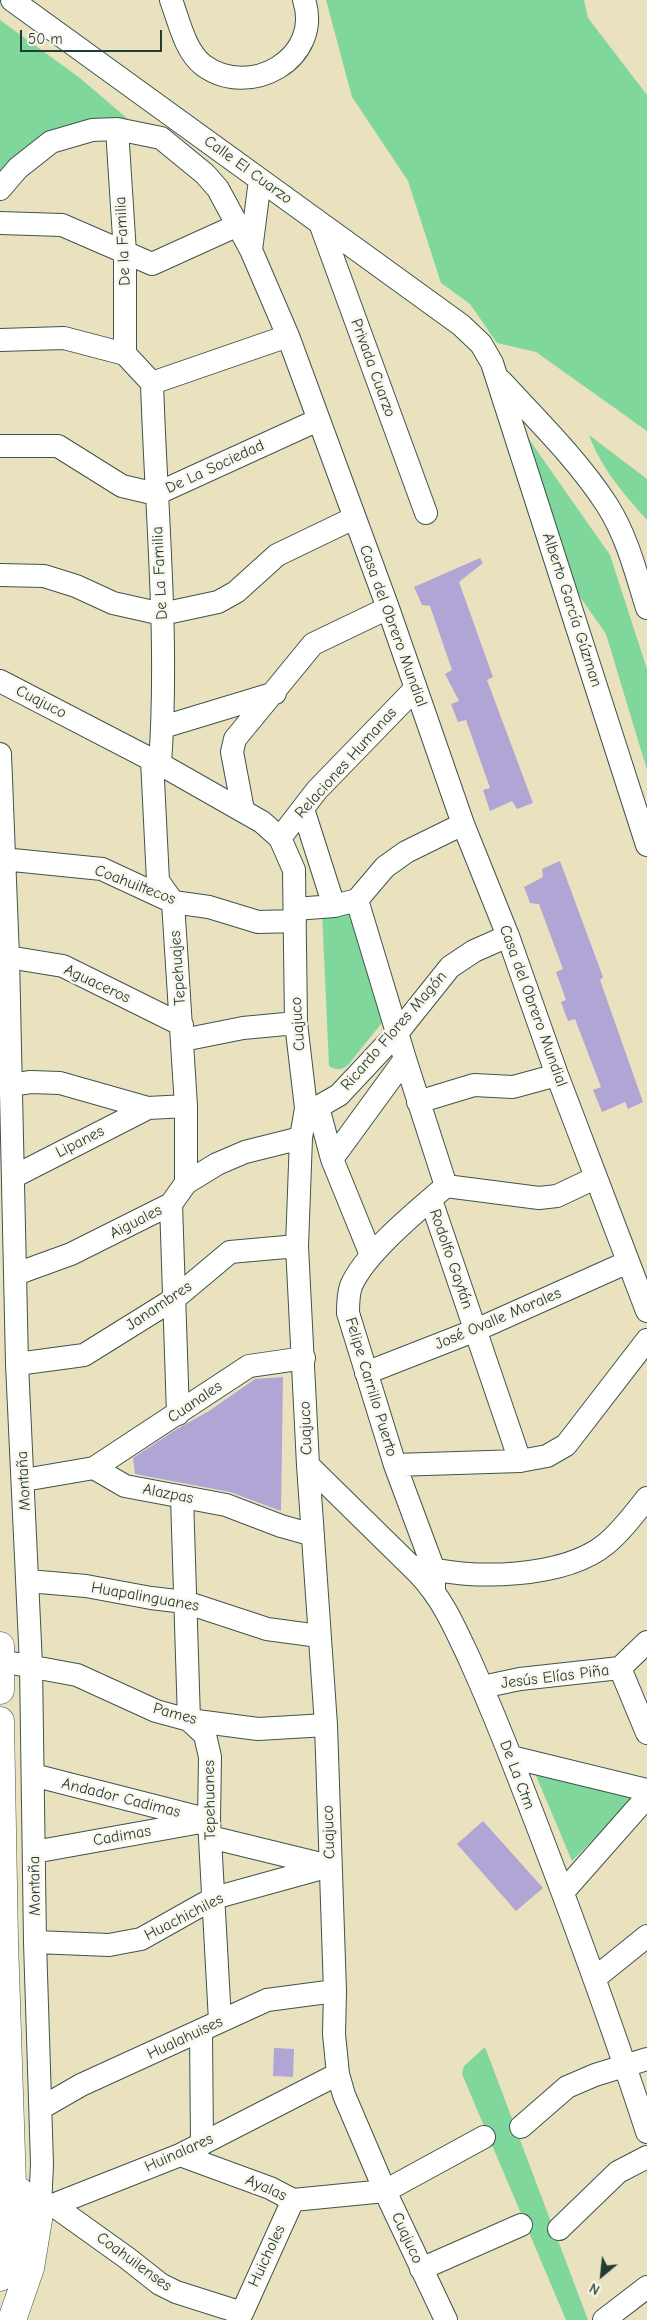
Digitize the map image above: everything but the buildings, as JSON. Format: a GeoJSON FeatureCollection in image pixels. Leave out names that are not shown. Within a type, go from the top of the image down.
{"type":"FeatureCollection","features":[{"type":"Feature","properties":{"kind":"main road"},"geometry":{"type":"LineString","coordinates":[[0,1654],[0,1690]]}},
{"type":"Feature","properties":{"kind":"main road","name":"Montaña"},"geometry":{"type":"LineString","coordinates":[[0,1721],[2,1941],[13,2214],[7,2260],[0,2277]]}},
{"type":"Feature","properties":{"kind":"main road"},"geometry":{"type":"LineString","coordinates":[[12,2186],[47,2206]]}},
{"type":"Feature","properties":{"kind":"main road","name":"Montaña"},"geometry":{"type":"LineString","coordinates":[[12,2320],[30,2268],[47,2206]]}},
{"type":"Feature","properties":{"kind":"street","name":"Calle El Cuarzo"},"geometry":{"type":"LineString","coordinates":[[12,0],[461,325],[481,344]]}},
{"type":"Feature","properties":{"kind":"street"},"geometry":{"type":"LineString","coordinates":[[171,0],[193,54],[204,65],[220,73],[250,78],[266,74],[287,62],[297,51],[306,25],[307,8],[304,0]]}},
{"type":"Feature","properties":{"kind":"street"},"geometry":{"type":"LineString","coordinates":[[127,82],[161,138]]}},
{"type":"Feature","properties":{"kind":"street","name":"Casa del Obrero Mundial"},"geometry":{"type":"LineString","coordinates":[[0,189],[18,168],[51,142],[92,130],[117,129],[161,138],[205,174],[218,189],[250,250],[288,336],[388,608],[463,824],[508,936],[595,1178],[647,1311]]}},
{"type":"Feature","properties":{"kind":"street","name":"De la Familia"},"geometry":{"type":"LineString","coordinates":[[117,129],[125,253],[125,354]]}},
{"type":"Feature","properties":{"kind":"street"},"geometry":{"type":"LineString","coordinates":[[250,250],[260,180]]}},
{"type":"Feature","properties":{"kind":"street"},"geometry":{"type":"LineString","coordinates":[[0,223],[62,225],[152,264],[238,225]]}},
{"type":"Feature","properties":{"kind":"street","name":"Privada Cuarzo"},"geometry":{"type":"LineString","coordinates":[[320,223],[426,513]]}},
{"type":"Feature","properties":{"kind":"street"},"geometry":{"type":"LineString","coordinates":[[0,340],[64,338],[125,354],[152,383],[288,336]]}},
{"type":"Feature","properties":{"kind":"street","name":"Alberto García Gúzman"},"geometry":{"type":"LineString","coordinates":[[481,344],[492,362],[497,376],[647,845]]}},
{"type":"Feature","properties":{"kind":"street","name":"Alberto García Gúzman"},"geometry":{"type":"LineString","coordinates":[[497,376],[572,459],[607,505],[624,538],[647,608]]}},
{"type":"Feature","properties":{"kind":"street","name":"De La Familia"},"geometry":{"type":"LineString","coordinates":[[152,383],[162,614],[163,727],[156,762]]}},
{"type":"Feature","properties":{"kind":"street","name":"De La Sociedad"},"geometry":{"type":"LineString","coordinates":[[0,446],[58,446],[122,486],[156,494],[318,420]]}},
{"type":"Feature","properties":{"kind":"street"},"geometry":{"type":"LineString","coordinates":[[0,575],[44,576],[76,586],[113,603],[162,614],[218,602],[236,592],[277,554],[354,518]]}},
{"type":"Feature","properties":{"kind":"street"},"geometry":{"type":"LineString","coordinates":[[243,810],[232,752],[235,739],[275,693],[313,644],[388,608]]}},
{"type":"Feature","properties":{"kind":"street","name":"Cuajuco"},"geometry":{"type":"LineString","coordinates":[[0,681],[156,762],[262,822],[280,838],[294,870],[296,1023],[312,1108],[301,1138],[297,1246],[318,1636],[326,1725],[335,1991],[334,2034],[338,2074],[344,2095],[385,2191],[446,2320]]}},
{"type":"Feature","properties":{"kind":"street","name":"Relaciones Humanas"},"geometry":{"type":"LineString","coordinates":[[280,838],[317,790],[415,689]]}},
{"type":"Feature","properties":{"kind":"street"},"geometry":{"type":"LineString","coordinates":[[163,727],[275,693]]}},
{"type":"Feature","properties":{"kind":"street","name":"Montaña"},"geometry":{"type":"LineString","coordinates":[[0,754],[8,957],[18,1364],[10,1407],[24,1480],[31,1665],[35,1942],[42,2164],[47,2206]]}},
{"type":"Feature","properties":{"kind":"street"},"geometry":{"type":"LineString","coordinates":[[156,762],[158,881],[173,902]]}},
{"type":"Feature","properties":{"kind":"street"},"geometry":{"type":"LineString","coordinates":[[303,809],[334,906]]}},
{"type":"Feature","properties":{"kind":"street"},"geometry":{"type":"LineString","coordinates":[[398,1032],[357,900],[385,867],[406,852],[463,824]]}},
{"type":"Feature","properties":{"kind":"street","name":"Coahuiltecos"},"geometry":{"type":"LineString","coordinates":[[3,859],[102,869],[173,902],[209,907],[258,922],[357,900]]}},
{"type":"Feature","properties":{"kind":"street","name":"Tepehuajes"},"geometry":{"type":"LineString","coordinates":[[173,902],[186,1106],[186,1182]]}},
{"type":"Feature","properties":{"kind":"street","name":"Ricardo Flores Magón"},"geometry":{"type":"LineString","coordinates":[[312,1108],[339,1095],[398,1032],[450,967],[474,951],[508,936]]}},
{"type":"Feature","properties":{"kind":"street","name":"Aguaceros"},"geometry":{"type":"LineString","coordinates":[[8,957],[63,966],[182,1032]]}},
{"type":"Feature","properties":{"kind":"street"},"geometry":{"type":"LineString","coordinates":[[182,1032],[296,1023]]}},
{"type":"Feature","properties":{"kind":"street","name":"Rodolfo Gaytán"},"geometry":{"type":"LineString","coordinates":[[398,1032],[418,1102],[438,1193],[476,1330],[520,1460]]}},
{"type":"Feature","properties":{"kind":"street"},"geometry":{"type":"LineString","coordinates":[[332,1159],[405,1059]]}},
{"type":"Feature","properties":{"kind":"street"},"geometry":{"type":"LineString","coordinates":[[418,1102],[474,1085],[513,1087],[557,1075]]}},
{"type":"Feature","properties":{"kind":"street","name":"Lipanes"},"geometry":{"type":"LineString","coordinates":[[10,1086],[31,1082],[60,1084],[148,1108],[186,1106]]}},
{"type":"Feature","properties":{"kind":"street","name":"Lipanes"},"geometry":{"type":"LineString","coordinates":[[13,1177],[148,1108]]}},
{"type":"Feature","properties":{"kind":"street"},"geometry":{"type":"LineString","coordinates":[[312,1108],[372,1255]]}},
{"type":"Feature","properties":{"kind":"street","name":"Aiguales"},"geometry":{"type":"LineString","coordinates":[[16,1274],[71,1254],[171,1204],[186,1182],[216,1164],[245,1152],[301,1138]]}},
{"type":"Feature","properties":{"kind":"street"},"geometry":{"type":"LineString","coordinates":[[438,1193],[539,1198],[557,1196],[595,1178]]}},
{"type":"Feature","properties":{"kind":"street","name":"Felipe Carrillo Puerto"},"geometry":{"type":"LineString","coordinates":[[434,1580],[366,1373],[348,1313],[348,1299],[351,1285],[372,1255],[438,1193]]}},
{"type":"Feature","properties":{"kind":"street"},"geometry":{"type":"LineString","coordinates":[[171,1204],[178,1414]]}},
{"type":"Feature","properties":{"kind":"street","name":"Janambres"},"geometry":{"type":"LineString","coordinates":[[18,1364],[84,1355],[174,1300],[230,1252],[297,1246]]}},
{"type":"Feature","properties":{"kind":"street","name":"José Ovalle Morales"},"geometry":{"type":"LineString","coordinates":[[366,1373],[476,1330],[628,1262]]}},
{"type":"Feature","properties":{"kind":"street","name":"Felipe Carrillo Puerto"},"geometry":{"type":"LineString","coordinates":[[395,1464],[520,1460],[547,1456],[566,1445],[647,1340]]}},
{"type":"Feature","properties":{"kind":"street","name":"Cuanales"},"geometry":{"type":"LineString","coordinates":[[94,1468],[249,1366],[304,1358]]}},
{"type":"Feature","properties":{"kind":"street","name":"De La Ctm"},"geometry":{"type":"LineString","coordinates":[[308,1465],[405,1561],[434,1580],[511,1757],[595,1978],[647,2132]]}},
{"type":"Feature","properties":{"kind":"street"},"geometry":{"type":"LineString","coordinates":[[24,1480],[94,1468]]}},
{"type":"Feature","properties":{"kind":"street","name":"Alazpas"},"geometry":{"type":"LineString","coordinates":[[94,1468],[125,1486],[226,1505],[281,1526],[313,1535]]}},
{"type":"Feature","properties":{"kind":"street"},"geometry":{"type":"LineString","coordinates":[[182,1497],[188,1720]]}},
{"type":"Feature","properties":{"kind":"street"},"geometry":{"type":"LineString","coordinates":[[434,1580],[454,1573],[522,1574],[579,1560],[605,1545],[647,1498]]}},
{"type":"Feature","properties":{"kind":"street","name":"Huapalinguanes"},"geometry":{"type":"LineString","coordinates":[[28,1581],[86,1586],[185,1602],[268,1629],[318,1636]]}},
{"type":"Feature","properties":{"kind":"street","name":"Jesús Elías Piña"},"geometry":{"type":"LineString","coordinates":[[482,1687],[520,1679],[620,1668],[647,1642]]}},
{"type":"Feature","properties":{"kind":"street","name":"Pames"},"geometry":{"type":"LineString","coordinates":[[0,1654],[31,1665],[77,1675],[156,1711],[188,1720],[258,1729],[326,1725]]}},
{"type":"Feature","properties":{"kind":"street"},"geometry":{"type":"LineString","coordinates":[[620,1668],[647,1732]]}},
{"type":"Feature","properties":{"kind":"street","name":"Tepehuanes"},"geometry":{"type":"LineString","coordinates":[[188,1720],[205,1735],[210,1757],[210,1829],[220,2020]]}},
{"type":"Feature","properties":{"kind":"street"},"geometry":{"type":"LineString","coordinates":[[511,1757],[647,1790]]}},
{"type":"Feature","properties":{"kind":"street","name":"Andador Cadimas"},"geometry":{"type":"LineString","coordinates":[[33,1775],[210,1829]]}},
{"type":"Feature","properties":{"kind":"street"},"geometry":{"type":"LineString","coordinates":[[563,1892],[647,1798]]}},
{"type":"Feature","properties":{"kind":"street","name":"Cadimas"},"geometry":{"type":"LineString","coordinates":[[34,1852],[210,1829],[330,1866]]}},
{"type":"Feature","properties":{"kind":"street","name":"Huachichiles"},"geometry":{"type":"LineString","coordinates":[[35,1942],[109,1945],[141,1940],[214,1898],[330,1866]]}},
{"type":"Feature","properties":{"kind":"street"},"geometry":{"type":"LineString","coordinates":[[595,1978],[647,1936]]}},
{"type":"Feature","properties":{"kind":"street","name":"Hualahuises"},"geometry":{"type":"LineString","coordinates":[[41,2108],[81,2085],[201,2032],[220,2020],[267,2000],[335,1991]]}},
{"type":"Feature","properties":{"kind":"street"},"geometry":{"type":"LineString","coordinates":[[201,2032],[202,2144]]}},
{"type":"Feature","properties":{"kind":"street"},"geometry":{"type":"LineString","coordinates":[[521,2127],[567,2088],[595,2074],[647,2059]]}},
{"type":"Feature","properties":{"kind":"street","name":"Huinalares"},"geometry":{"type":"LineString","coordinates":[[13,2214],[47,2206],[180,2155],[338,2074]]}},
{"type":"Feature","properties":{"kind":"street"},"geometry":{"type":"LineString","coordinates":[[385,2191],[484,2138]]}},
{"type":"Feature","properties":{"kind":"street","name":"Ayalas"},"geometry":{"type":"LineString","coordinates":[[180,2155],[270,2188],[293,2200],[385,2191]]}},
{"type":"Feature","properties":{"kind":"street"},"geometry":{"type":"LineString","coordinates":[[559,2229],[618,2172],[647,2157]]}},
{"type":"Feature","properties":{"kind":"street","name":"Huicholes"},"geometry":{"type":"LineString","coordinates":[[243,2316],[293,2200]]}},
{"type":"Feature","properties":{"kind":"street","name":"Coahuilenses"},"geometry":{"type":"LineString","coordinates":[[47,2206],[120,2252],[160,2284],[176,2292],[243,2316]]}},
{"type":"Feature","properties":{"kind":"street"},"geometry":{"type":"LineString","coordinates":[[421,2268],[521,2225]]}},
{"type":"Feature","properties":{"kind":"street"},"geometry":{"type":"LineString","coordinates":[[604,2320],[647,2287]]}},
{"type":"Feature","properties":{"kind":"green space"},"geometry":{"type":"Polygon","coordinates":[[[326,0],[584,0],[588,18],[647,95],[647,431],[536,352],[497,343],[470,304],[441,283],[408,181],[352,97],[326,0]]]}},
{"type":"Feature","properties":{"kind":"green space"},"geometry":{"type":"Polygon","coordinates":[[[0,20],[80,78],[129,120],[0,173],[0,20]]]}},
{"type":"Feature","properties":{"kind":"green space"},"geometry":{"type":"Polygon","coordinates":[[[526,435],[610,555],[647,669],[647,770],[606,634],[578,594],[526,435]]]}},
{"type":"Feature","properties":{"kind":"green space"},"geometry":{"type":"Polygon","coordinates":[[[589,435],[647,479],[647,520],[607,470],[589,435]]]}},
{"type":"Feature","properties":{"kind":"green space"},"geometry":{"type":"Polygon","coordinates":[[[322,912],[355,912],[389,1014],[348,1065],[339,1069],[329,1066],[322,912]]]}},
{"type":"Feature","properties":{"kind":"green space"},"geometry":{"type":"Polygon","coordinates":[[[534,1771],[632,1787],[631,1801],[572,1861],[534,1771]]]}},
{"type":"Feature","properties":{"kind":"green space"},"geometry":{"type":"Polygon","coordinates":[[[485,2047],[588,2320],[566,2320],[462,2074],[464,2066],[485,2047]]]}}]}
